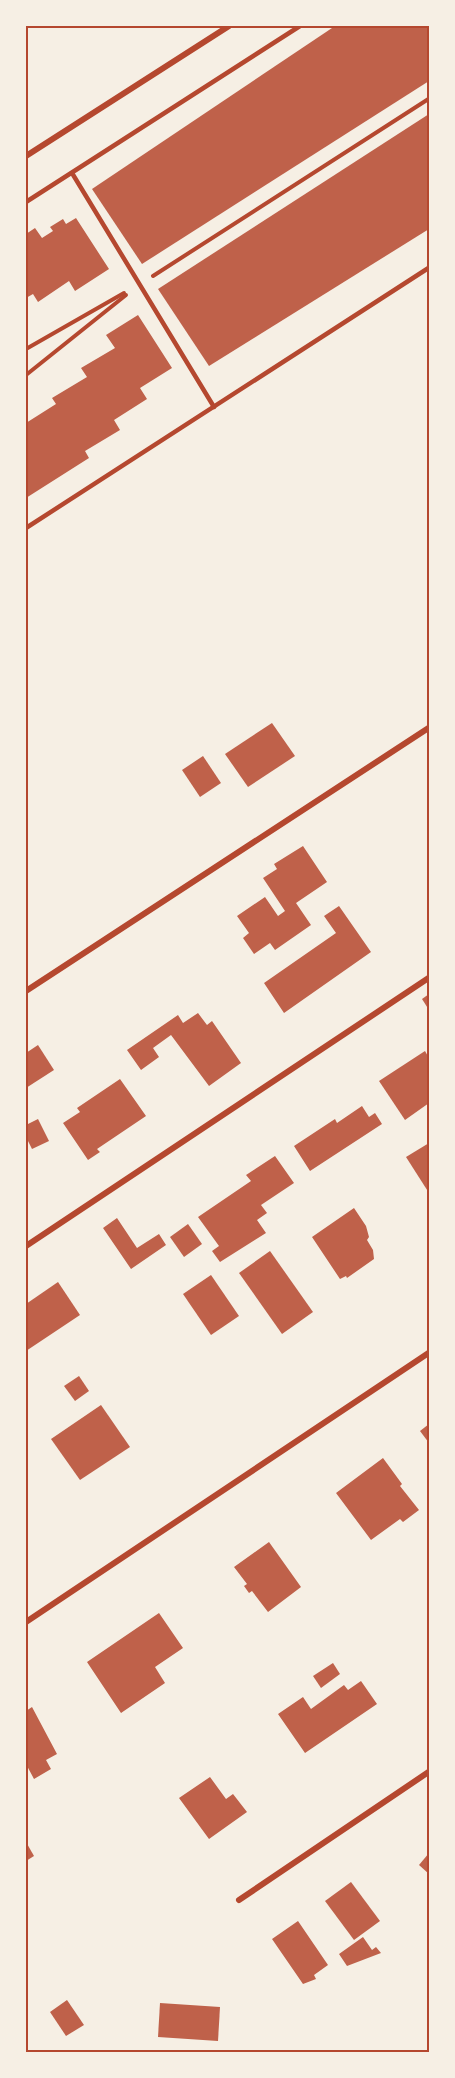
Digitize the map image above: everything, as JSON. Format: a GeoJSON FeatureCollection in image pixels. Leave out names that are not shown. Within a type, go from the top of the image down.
{"type":"FeatureCollection","features":[{"type":"Feature","properties":{"kind":"street"},"geometry":{"type":"LineString","coordinates":[[26,156],[229,26]]}},
{"type":"Feature","properties":{"kind":"street"},"geometry":{"type":"LineString","coordinates":[[26,991],[429,727]]}},
{"type":"Feature","properties":{"kind":"street"},"geometry":{"type":"LineString","coordinates":[[26,1246],[429,977]]}},
{"type":"Feature","properties":{"kind":"street"},"geometry":{"type":"LineString","coordinates":[[26,1622],[429,1352]]}},
{"type":"Feature","properties":{"kind":"street"},"geometry":{"type":"LineString","coordinates":[[239,1900],[429,1771]]}},
{"type":"Feature","properties":{"kind":"lane"},"geometry":{"type":"LineString","coordinates":[[26,202],[300,26]]}},
{"type":"Feature","properties":{"kind":"lane"},"geometry":{"type":"LineString","coordinates":[[72,173],[214,407]]}},
{"type":"Feature","properties":{"kind":"lane"},"geometry":{"type":"LineString","coordinates":[[26,528],[429,267]]}},
{"type":"Feature","properties":{"kind":"path"},"geometry":{"type":"LineString","coordinates":[[26,349],[139,285],[429,98]]}},
{"type":"Feature","properties":{"kind":"path"},"geometry":{"type":"LineString","coordinates":[[26,375],[139,285]]}},
{"type":"Feature","properties":{"kind":"building"},"geometry":{"type":"Polygon","coordinates":[[[335,26],[429,26],[429,81],[142,264],[92,189],[335,26]]]}},
{"type":"Feature","properties":{"kind":"building"},"geometry":{"type":"Polygon","coordinates":[[[429,114],[429,229],[209,366],[158,289],[429,114]]]}},
{"type":"Feature","properties":{"kind":"building"},"geometry":{"type":"Polygon","coordinates":[[[76,218],[109,269],[75,291],[69,281],[38,302],[33,294],[26,298],[26,234],[35,228],[42,238],[53,231],[50,227],[63,219],[66,224],[76,218]]]}},
{"type":"Feature","properties":{"kind":"building"},"geometry":{"type":"Polygon","coordinates":[[[138,315],[172,368],[140,388],[147,399],[114,420],[120,430],[85,451],[89,458],[26,498],[26,423],[56,404],[52,398],[87,377],[81,368],[115,348],[106,335],[138,315]]]}},
{"type":"Feature","properties":{"kind":"building"},"geometry":{"type":"Polygon","coordinates":[[[272,723],[295,756],[248,787],[225,754],[272,723]]]}},
{"type":"Feature","properties":{"kind":"building"},"geometry":{"type":"Polygon","coordinates":[[[203,756],[221,783],[200,797],[182,770],[203,756]]]}},
{"type":"Feature","properties":{"kind":"building"},"geometry":{"type":"Polygon","coordinates":[[[303,846],[327,882],[296,903],[311,925],[275,950],[270,943],[254,954],[243,938],[249,933],[237,916],[265,897],[278,916],[285,911],[263,878],[277,869],[274,864],[303,846]]]}},
{"type":"Feature","properties":{"kind":"building"},"geometry":{"type":"Polygon","coordinates":[[[339,906],[371,952],[284,1013],[264,983],[336,933],[324,916],[339,906]]]}},
{"type":"Feature","properties":{"kind":"building"},"geometry":{"type":"Polygon","coordinates":[[[429,994],[429,1010],[422,999],[429,994]]]}},
{"type":"Feature","properties":{"kind":"building"},"geometry":{"type":"Polygon","coordinates":[[[198,1013],[207,1025],[212,1021],[241,1063],[209,1086],[171,1035],[153,1048],[159,1057],[141,1070],[127,1050],[178,1015],[183,1023],[198,1013]]]}},
{"type":"Feature","properties":{"kind":"building"},"geometry":{"type":"Polygon","coordinates":[[[38,1045],[54,1070],[26,1088],[26,1053],[38,1045]]]}},
{"type":"Feature","properties":{"kind":"building"},"geometry":{"type":"Polygon","coordinates":[[[425,1051],[429,1058],[429,1103],[405,1120],[379,1081],[425,1051]]]}},
{"type":"Feature","properties":{"kind":"building"},"geometry":{"type":"Polygon","coordinates":[[[120,1079],[146,1116],[97,1149],[100,1152],[88,1160],[63,1123],[80,1112],[77,1108],[120,1079]]]}},
{"type":"Feature","properties":{"kind":"building"},"geometry":{"type":"Polygon","coordinates":[[[362,1106],[369,1117],[375,1113],[382,1124],[310,1171],[294,1146],[335,1119],[337,1123],[362,1106]]]}},
{"type":"Feature","properties":{"kind":"building"},"geometry":{"type":"Polygon","coordinates":[[[38,1119],[49,1141],[32,1149],[26,1137],[26,1125],[38,1119]]]}},
{"type":"Feature","properties":{"kind":"building"},"geometry":{"type":"Polygon","coordinates":[[[429,1143],[429,1193],[406,1157],[429,1143]]]}},
{"type":"Feature","properties":{"kind":"building"},"geometry":{"type":"Polygon","coordinates":[[[275,1156],[294,1183],[261,1205],[267,1213],[257,1220],[266,1233],[220,1262],[212,1251],[219,1246],[198,1217],[251,1181],[246,1175],[275,1156]]]}},
{"type":"Feature","properties":{"kind":"building"},"geometry":{"type":"Polygon","coordinates":[[[354,1208],[366,1226],[369,1237],[367,1240],[373,1250],[374,1259],[347,1278],[346,1276],[340,1279],[312,1237],[354,1208]]]}},
{"type":"Feature","properties":{"kind":"building"},"geometry":{"type":"Polygon","coordinates":[[[117,1218],[137,1248],[159,1234],[166,1245],[131,1269],[103,1228],[117,1218]]]}},
{"type":"Feature","properties":{"kind":"building"},"geometry":{"type":"Polygon","coordinates":[[[188,1224],[202,1244],[184,1257],[170,1237],[188,1224]]]}},
{"type":"Feature","properties":{"kind":"building"},"geometry":{"type":"Polygon","coordinates":[[[270,1251],[313,1312],[282,1334],[239,1273],[270,1251]]]}},
{"type":"Feature","properties":{"kind":"building"},"geometry":{"type":"Polygon","coordinates":[[[211,1275],[239,1316],[211,1335],[183,1294],[211,1275]]]}},
{"type":"Feature","properties":{"kind":"building"},"geometry":{"type":"Polygon","coordinates":[[[58,1282],[80,1315],[26,1351],[26,1304],[58,1282]]]}},
{"type":"Feature","properties":{"kind":"building"},"geometry":{"type":"Polygon","coordinates":[[[79,1376],[89,1391],[75,1401],[64,1386],[79,1376]]]}},
{"type":"Feature","properties":{"kind":"building"},"geometry":{"type":"Polygon","coordinates":[[[101,1405],[130,1447],[80,1480],[51,1439],[101,1405]]]}},
{"type":"Feature","properties":{"kind":"building"},"geometry":{"type":"Polygon","coordinates":[[[429,1424],[429,1443],[420,1431],[429,1424]]]}},
{"type":"Feature","properties":{"kind":"building"},"geometry":{"type":"Polygon","coordinates":[[[383,1458],[402,1484],[400,1486],[419,1510],[403,1522],[400,1519],[371,1540],[336,1493],[383,1458]]]}},
{"type":"Feature","properties":{"kind":"building"},"geometry":{"type":"Polygon","coordinates":[[[269,1542],[301,1587],[268,1612],[252,1591],[249,1593],[244,1586],[247,1584],[234,1567],[269,1542]]]}},
{"type":"Feature","properties":{"kind":"building"},"geometry":{"type":"Polygon","coordinates":[[[159,1613],[183,1648],[155,1667],[165,1683],[121,1713],[87,1662],[159,1613]]]}},
{"type":"Feature","properties":{"kind":"building"},"geometry":{"type":"Polygon","coordinates":[[[333,1663],[340,1674],[321,1688],[313,1676],[333,1663]]]}},
{"type":"Feature","properties":{"kind":"building"},"geometry":{"type":"Polygon","coordinates":[[[361,1681],[377,1704],[305,1753],[278,1714],[303,1697],[311,1709],[344,1685],[348,1690],[361,1681]]]}},
{"type":"Feature","properties":{"kind":"building"},"geometry":{"type":"Polygon","coordinates":[[[32,1707],[57,1754],[46,1760],[51,1769],[34,1779],[26,1764],[26,1711],[32,1707]]]}},
{"type":"Feature","properties":{"kind":"building"},"geometry":{"type":"Polygon","coordinates":[[[210,1777],[226,1799],[233,1794],[247,1812],[209,1839],[179,1798],[210,1777]]]}},
{"type":"Feature","properties":{"kind":"building"},"geometry":{"type":"Polygon","coordinates":[[[26,1842],[34,1856],[26,1861],[26,1842]]]}},
{"type":"Feature","properties":{"kind":"building"},"geometry":{"type":"Polygon","coordinates":[[[429,1853],[429,1874],[419,1865],[429,1853]]]}},
{"type":"Feature","properties":{"kind":"building"},"geometry":{"type":"Polygon","coordinates":[[[351,1882],[380,1921],[354,1940],[325,1901],[351,1882]]]}},
{"type":"Feature","properties":{"kind":"building"},"geometry":{"type":"Polygon","coordinates":[[[298,1921],[328,1965],[314,1975],[316,1979],[303,1984],[272,1939],[298,1921]]]}},
{"type":"Feature","properties":{"kind":"building"},"geometry":{"type":"Polygon","coordinates":[[[363,1937],[372,1950],[376,1947],[381,1953],[347,1966],[339,1954],[363,1937]]]}},
{"type":"Feature","properties":{"kind":"building"},"geometry":{"type":"Polygon","coordinates":[[[67,2000],[84,2025],[66,2036],[50,2012],[67,2000]]]}},
{"type":"Feature","properties":{"kind":"building"},"geometry":{"type":"Polygon","coordinates":[[[160,2003],[220,2007],[218,2041],[158,2037],[160,2003]]]}}]}
